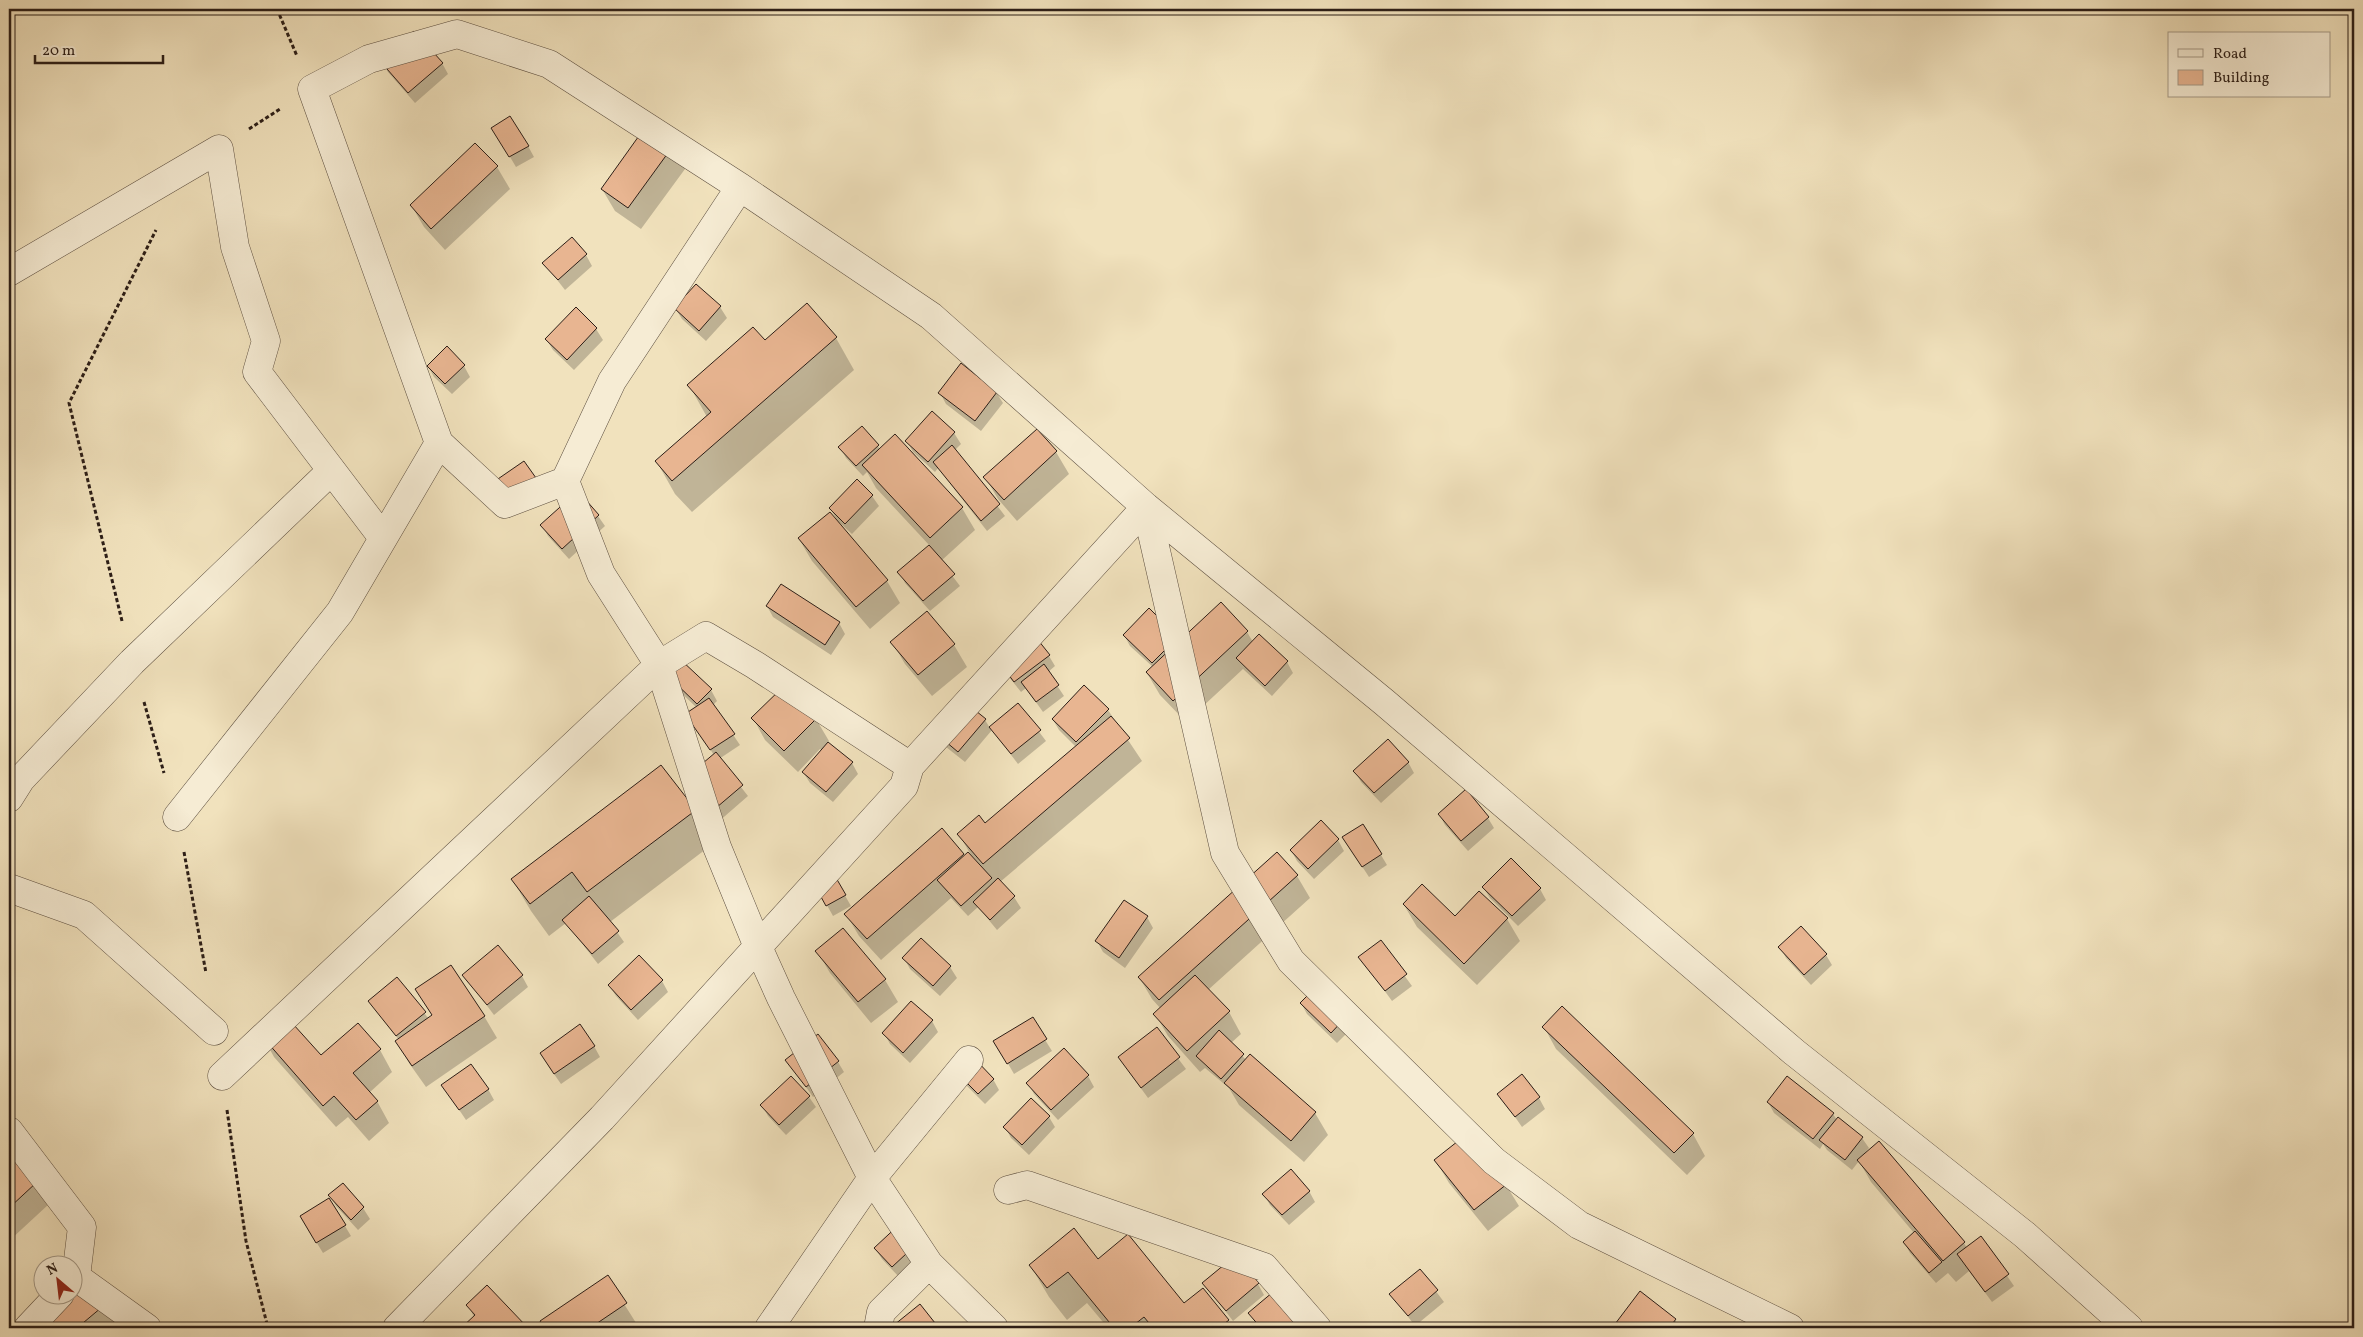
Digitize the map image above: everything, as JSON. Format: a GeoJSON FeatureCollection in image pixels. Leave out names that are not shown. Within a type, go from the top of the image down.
{"type":"FeatureCollection","features":[{"type":"Feature","properties":{"kind":"street"},"geometry":{"type":"LineString","coordinates":[[740,187],[612,381],[565,481],[505,504],[439,443],[312,89],[369,59],[458,34],[548,64],[740,187],[931,316],[1146,507],[1384,702],[1794,1052],[2025,1235],[2129,1328]]}},
{"type":"Feature","properties":{"kind":"street"},"geometry":{"type":"LineString","coordinates":[[9,272],[219,149],[235,247],[266,341],[257,372],[383,538]]}},
{"type":"Feature","properties":{"kind":"street"},"geometry":{"type":"LineString","coordinates":[[177,817],[340,612],[439,443]]}},
{"type":"Feature","properties":{"kind":"street"},"geometry":{"type":"LineString","coordinates":[[9,798],[21,779],[132,662],[332,471]]}},
{"type":"Feature","properties":{"kind":"street"},"geometry":{"type":"LineString","coordinates":[[565,481],[601,574],[659,665],[717,847],[758,947],[781,998],[872,1178],[929,1264],[994,1328]]}},
{"type":"Feature","properties":{"kind":"street"},"geometry":{"type":"LineString","coordinates":[[397,1328],[602,1118],[904,786],[910,766],[1146,507]]}},
{"type":"Feature","properties":{"kind":"street"},"geometry":{"type":"LineString","coordinates":[[1146,507],[1225,853],[1290,961],[1494,1161],[1579,1225],[1790,1328]]}},
{"type":"Feature","properties":{"kind":"street"},"geometry":{"type":"LineString","coordinates":[[222,1076],[659,665],[706,636],[755,664],[910,766]]}},
{"type":"Feature","properties":{"kind":"street"},"geometry":{"type":"LineString","coordinates":[[9,888],[84,915],[214,1031]]}},
{"type":"Feature","properties":{"kind":"street"},"geometry":{"type":"LineString","coordinates":[[769,1328],[872,1178],[969,1060]]}},
{"type":"Feature","properties":{"kind":"street"},"geometry":{"type":"LineString","coordinates":[[9,1131],[82,1227],[76,1254]]}},
{"type":"Feature","properties":{"kind":"street"},"geometry":{"type":"LineString","coordinates":[[1008,1190],[1027,1184],[1264,1267],[1317,1328]]}},
{"type":"Feature","properties":{"kind":"street"},"geometry":{"type":"LineString","coordinates":[[878,1328],[881,1312],[929,1264]]}},
{"type":"Feature","properties":{"kind":"street"},"geometry":{"type":"LineString","coordinates":[[82,1291],[147,1328]]}},
{"type":"Feature","properties":{"kind":"street"},"geometry":{"type":"LineString","coordinates":[[28,1328],[50,1304]]}},
{"type":"Feature","properties":{"kind":"building"},"geometry":{"type":"Polygon","coordinates":[[[414,31],[443,63],[408,93],[380,61],[414,31]]]}},
{"type":"Feature","properties":{"kind":"building"},"geometry":{"type":"Polygon","coordinates":[[[510,116],[529,146],[509,157],[491,128],[510,116]]]}},
{"type":"Feature","properties":{"kind":"building"},"geometry":{"type":"Polygon","coordinates":[[[646,126],[673,146],[628,208],[601,189],[646,126]]]}},
{"type":"Feature","properties":{"kind":"building"},"geometry":{"type":"Polygon","coordinates":[[[475,143],[498,166],[431,229],[410,205],[475,143]]]}},
{"type":"Feature","properties":{"kind":"building"},"geometry":{"type":"Polygon","coordinates":[[[572,237],[587,254],[558,280],[542,263],[572,237]]]}},
{"type":"Feature","properties":{"kind":"building"},"geometry":{"type":"Polygon","coordinates":[[[696,284],[721,306],[699,331],[674,308],[696,284]]]}},
{"type":"Feature","properties":{"kind":"building"},"geometry":{"type":"Polygon","coordinates":[[[807,303],[837,337],[672,481],[655,461],[711,412],[687,385],[753,327],[765,340],[807,303]]]}},
{"type":"Feature","properties":{"kind":"building"},"geometry":{"type":"Polygon","coordinates":[[[576,307],[597,328],[567,360],[545,339],[576,307]]]}},
{"type":"Feature","properties":{"kind":"building"},"geometry":{"type":"Polygon","coordinates":[[[447,346],[465,365],[445,384],[427,366],[447,346]]]}},
{"type":"Feature","properties":{"kind":"building"},"geometry":{"type":"Polygon","coordinates":[[[961,363],[997,392],[975,421],[938,393],[961,363]]]}},
{"type":"Feature","properties":{"kind":"building"},"geometry":{"type":"Polygon","coordinates":[[[932,411],[955,432],[928,462],[905,441],[932,411]]]}},
{"type":"Feature","properties":{"kind":"building"},"geometry":{"type":"Polygon","coordinates":[[[862,426],[879,445],[856,466],[838,447],[862,426]]]}},
{"type":"Feature","properties":{"kind":"building"},"geometry":{"type":"Polygon","coordinates":[[[1037,429],[1057,451],[1004,500],[983,477],[1037,429]]]}},
{"type":"Feature","properties":{"kind":"building"},"geometry":{"type":"Polygon","coordinates":[[[895,434],[963,507],[930,538],[862,465],[895,434]]]}},
{"type":"Feature","properties":{"kind":"building"},"geometry":{"type":"Polygon","coordinates":[[[952,445],[1000,504],[981,521],[933,462],[952,445]]]}},
{"type":"Feature","properties":{"kind":"building"},"geometry":{"type":"Polygon","coordinates":[[[524,461],[541,485],[512,505],[495,481],[524,461]]]}},
{"type":"Feature","properties":{"kind":"building"},"geometry":{"type":"Polygon","coordinates":[[[857,479],[873,495],[845,524],[829,508],[857,479]]]}},
{"type":"Feature","properties":{"kind":"building"},"geometry":{"type":"Polygon","coordinates":[[[578,491],[599,515],[562,549],[540,525],[578,491]]]}},
{"type":"Feature","properties":{"kind":"building"},"geometry":{"type":"Polygon","coordinates":[[[830,512],[888,580],[856,607],[798,538],[830,512]]]}},
{"type":"Feature","properties":{"kind":"building"},"geometry":{"type":"Polygon","coordinates":[[[929,545],[955,574],[923,601],[897,572],[929,545]]]}},
{"type":"Feature","properties":{"kind":"building"},"geometry":{"type":"Polygon","coordinates":[[[781,584],[840,622],[825,645],[766,606],[781,584]]]}},
{"type":"Feature","properties":{"kind":"building"},"geometry":{"type":"Polygon","coordinates":[[[1221,602],[1248,631],[1173,701],[1146,672],[1221,602]]]}},
{"type":"Feature","properties":{"kind":"building"},"geometry":{"type":"Polygon","coordinates":[[[1149,608],[1178,637],[1152,663],[1123,635],[1149,608]]]}},
{"type":"Feature","properties":{"kind":"building"},"geometry":{"type":"Polygon","coordinates":[[[927,611],[955,644],[918,675],[890,642],[927,611]]]}},
{"type":"Feature","properties":{"kind":"building"},"geometry":{"type":"Polygon","coordinates":[[[1259,634],[1288,661],[1265,686],[1236,658],[1259,634]]]}},
{"type":"Feature","properties":{"kind":"building"},"geometry":{"type":"Polygon","coordinates":[[[1034,635],[1050,655],[1014,682],[999,662],[1034,635]]]}},
{"type":"Feature","properties":{"kind":"building"},"geometry":{"type":"Polygon","coordinates":[[[681,660],[712,689],[697,704],[667,675],[681,660]]]}},
{"type":"Feature","properties":{"kind":"building"},"geometry":{"type":"Polygon","coordinates":[[[1044,664],[1059,685],[1036,702],[1021,682],[1044,664]]]}},
{"type":"Feature","properties":{"kind":"building"},"geometry":{"type":"Polygon","coordinates":[[[785,685],[817,718],[784,751],[751,718],[785,685]]]}},
{"type":"Feature","properties":{"kind":"building"},"geometry":{"type":"Polygon","coordinates":[[[1084,685],[1109,709],[1076,742],[1052,719],[1084,685]]]}},
{"type":"Feature","properties":{"kind":"building"},"geometry":{"type":"Polygon","coordinates":[[[709,698],[735,734],[710,750],[685,714],[709,698]]]}},
{"type":"Feature","properties":{"kind":"building"},"geometry":{"type":"Polygon","coordinates":[[[966,703],[986,719],[958,752],[939,736],[966,703]]]}},
{"type":"Feature","properties":{"kind":"building"},"geometry":{"type":"Polygon","coordinates":[[[1018,703],[1041,730],[1011,754],[989,727],[1018,703]]]}},
{"type":"Feature","properties":{"kind":"building"},"geometry":{"type":"Polygon","coordinates":[[[1111,716],[1130,738],[983,864],[957,834],[979,815],[985,823],[1111,716]]]}},
{"type":"Feature","properties":{"kind":"building"},"geometry":{"type":"Polygon","coordinates":[[[1388,739],[1409,762],[1374,793],[1353,771],[1388,739]]]}},
{"type":"Feature","properties":{"kind":"building"},"geometry":{"type":"Polygon","coordinates":[[[828,742],[853,762],[826,792],[802,772],[828,742]]]}},
{"type":"Feature","properties":{"kind":"building"},"geometry":{"type":"Polygon","coordinates":[[[716,752],[743,785],[710,813],[683,780],[716,752]]]}},
{"type":"Feature","properties":{"kind":"building"},"geometry":{"type":"Polygon","coordinates":[[[661,765],[696,810],[587,892],[572,872],[530,904],[511,879],[661,765]]]}},
{"type":"Feature","properties":{"kind":"building"},"geometry":{"type":"Polygon","coordinates":[[[1466,789],[1489,817],[1461,841],[1438,814],[1466,789]]]}},
{"type":"Feature","properties":{"kind":"building"},"geometry":{"type":"Polygon","coordinates":[[[1321,820],[1339,839],[1308,869],[1290,850],[1321,820]]]}},
{"type":"Feature","properties":{"kind":"building"},"geometry":{"type":"Polygon","coordinates":[[[1363,824],[1382,854],[1362,867],[1342,837],[1363,824]]]}},
{"type":"Feature","properties":{"kind":"building"},"geometry":{"type":"Polygon","coordinates":[[[942,828],[964,854],[867,939],[844,914],[942,828]]]}},
{"type":"Feature","properties":{"kind":"building"},"geometry":{"type":"Polygon","coordinates":[[[968,852],[992,878],[961,906],[937,880],[968,852]]]}},
{"type":"Feature","properties":{"kind":"building"},"geometry":{"type":"Polygon","coordinates":[[[1277,852],[1298,875],[1159,1000],[1138,977],[1277,852]]]}},
{"type":"Feature","properties":{"kind":"building"},"geometry":{"type":"Polygon","coordinates":[[[1511,858],[1541,888],[1512,916],[1482,887],[1511,858]]]}},
{"type":"Feature","properties":{"kind":"building"},"geometry":{"type":"Polygon","coordinates":[[[828,864],[846,895],[826,906],[809,875],[828,864]]]}},
{"type":"Feature","properties":{"kind":"building"},"geometry":{"type":"Polygon","coordinates":[[[998,878],[1015,896],[990,920],[973,902],[998,878]]]}},
{"type":"Feature","properties":{"kind":"building"},"geometry":{"type":"Polygon","coordinates":[[[1422,884],[1455,916],[1479,891],[1508,918],[1464,964],[1403,904],[1422,884]]]}},
{"type":"Feature","properties":{"kind":"building"},"geometry":{"type":"Polygon","coordinates":[[[589,896],[619,931],[592,954],[562,920],[589,896]]]}},
{"type":"Feature","properties":{"kind":"building"},"geometry":{"type":"Polygon","coordinates":[[[1124,900],[1148,916],[1119,958],[1095,941],[1124,900]]]}},
{"type":"Feature","properties":{"kind":"building"},"geometry":{"type":"Polygon","coordinates":[[[1801,926],[1827,954],[1804,975],[1778,947],[1801,926]]]}},
{"type":"Feature","properties":{"kind":"building"},"geometry":{"type":"Polygon","coordinates":[[[843,928],[886,979],[858,1002],[815,951],[843,928]]]}},
{"type":"Feature","properties":{"kind":"building"},"geometry":{"type":"Polygon","coordinates":[[[921,938],[951,966],[933,986],[902,958],[921,938]]]}},
{"type":"Feature","properties":{"kind":"building"},"geometry":{"type":"Polygon","coordinates":[[[1381,940],[1407,974],[1385,991],[1358,957],[1381,940]]]}},
{"type":"Feature","properties":{"kind":"building"},"geometry":{"type":"Polygon","coordinates":[[[498,945],[523,975],[487,1005],[462,975],[498,945]]]}},
{"type":"Feature","properties":{"kind":"building"},"geometry":{"type":"Polygon","coordinates":[[[639,955],[663,980],[631,1010],[608,985],[639,955]]]}},
{"type":"Feature","properties":{"kind":"building"},"geometry":{"type":"Polygon","coordinates":[[[451,965],[485,1016],[412,1066],[395,1041],[432,1015],[415,989],[451,965]]]}},
{"type":"Feature","properties":{"kind":"building"},"geometry":{"type":"Polygon","coordinates":[[[1195,975],[1230,1011],[1187,1051],[1153,1014],[1195,975]]]}},
{"type":"Feature","properties":{"kind":"building"},"geometry":{"type":"Polygon","coordinates":[[[397,977],[426,1012],[396,1036],[368,1001],[397,977]]]}},
{"type":"Feature","properties":{"kind":"building"},"geometry":{"type":"Polygon","coordinates":[[[1316,987],[1346,1017],[1331,1033],[1300,1003],[1316,987]]]}},
{"type":"Feature","properties":{"kind":"building"},"geometry":{"type":"Polygon","coordinates":[[[911,1001],[933,1020],[903,1053],[882,1033],[911,1001]]]}},
{"type":"Feature","properties":{"kind":"building"},"geometry":{"type":"Polygon","coordinates":[[[1562,1006],[1694,1133],[1674,1153],[1542,1027],[1562,1006]]]}},
{"type":"Feature","properties":{"kind":"building"},"geometry":{"type":"Polygon","coordinates":[[[284,1014],[321,1055],[358,1023],[381,1049],[353,1073],[378,1101],[356,1120],[334,1096],[323,1106],[260,1034],[284,1014]]]}},
{"type":"Feature","properties":{"kind":"building"},"geometry":{"type":"Polygon","coordinates":[[[1033,1017],[1047,1039],[1007,1064],[993,1041],[1033,1017]]]}},
{"type":"Feature","properties":{"kind":"building"},"geometry":{"type":"Polygon","coordinates":[[[580,1024],[595,1046],[554,1074],[540,1053],[580,1024]]]}},
{"type":"Feature","properties":{"kind":"building"},"geometry":{"type":"Polygon","coordinates":[[[1157,1027],[1180,1057],[1141,1088],[1118,1057],[1157,1027]]]}},
{"type":"Feature","properties":{"kind":"building"},"geometry":{"type":"Polygon","coordinates":[[[1219,1030],[1244,1054],[1221,1079],[1196,1056],[1219,1030]]]}},
{"type":"Feature","properties":{"kind":"building"},"geometry":{"type":"Polygon","coordinates":[[[818,1034],[839,1061],[806,1087],[785,1060],[818,1034]]]}},
{"type":"Feature","properties":{"kind":"building"},"geometry":{"type":"Polygon","coordinates":[[[1064,1048],[1089,1075],[1051,1110],[1026,1083],[1064,1048]]]}},
{"type":"Feature","properties":{"kind":"building"},"geometry":{"type":"Polygon","coordinates":[[[1250,1054],[1316,1112],[1291,1141],[1224,1083],[1250,1054]]]}},
{"type":"Feature","properties":{"kind":"building"},"geometry":{"type":"Polygon","coordinates":[[[974,1058],[994,1079],[978,1094],[958,1074],[974,1058]]]}},
{"type":"Feature","properties":{"kind":"building"},"geometry":{"type":"Polygon","coordinates":[[[471,1064],[489,1089],[459,1110],[441,1085],[471,1064]]]}},
{"type":"Feature","properties":{"kind":"building"},"geometry":{"type":"Polygon","coordinates":[[[1522,1074],[1540,1097],[1515,1117],[1497,1094],[1522,1074]]]}},
{"type":"Feature","properties":{"kind":"building"},"geometry":{"type":"Polygon","coordinates":[[[791,1076],[810,1096],[779,1125],[760,1105],[791,1076]]]}},
{"type":"Feature","properties":{"kind":"building"},"geometry":{"type":"Polygon","coordinates":[[[1787,1076],[1834,1113],[1813,1139],[1767,1102],[1787,1076]]]}},
{"type":"Feature","properties":{"kind":"building"},"geometry":{"type":"Polygon","coordinates":[[[1031,1098],[1050,1116],[1022,1145],[1003,1127],[1031,1098]]]}},
{"type":"Feature","properties":{"kind":"building"},"geometry":{"type":"Polygon","coordinates":[[[1838,1117],[1863,1137],[1845,1160],[1819,1140],[1838,1117]]]}},
{"type":"Feature","properties":{"kind":"building"},"geometry":{"type":"Polygon","coordinates":[[[1467,1134],[1507,1184],[1474,1210],[1434,1160],[1467,1134]]]}},
{"type":"Feature","properties":{"kind":"building"},"geometry":{"type":"Polygon","coordinates":[[[1879,1141],[1965,1242],[1943,1261],[1857,1160],[1879,1141]]]}},
{"type":"Feature","properties":{"kind":"building"},"geometry":{"type":"Polygon","coordinates":[[[11,1154],[37,1182],[9,1208],[9,1156],[11,1154]]]}},
{"type":"Feature","properties":{"kind":"building"},"geometry":{"type":"Polygon","coordinates":[[[1291,1169],[1310,1191],[1282,1215],[1262,1194],[1291,1169]]]}},
{"type":"Feature","properties":{"kind":"building"},"geometry":{"type":"Polygon","coordinates":[[[343,1183],[364,1207],[351,1220],[328,1195],[343,1183]]]}},
{"type":"Feature","properties":{"kind":"building"},"geometry":{"type":"Polygon","coordinates":[[[329,1198],[346,1225],[316,1243],[300,1216],[329,1198]]]}},
{"type":"Feature","properties":{"kind":"building"},"geometry":{"type":"Polygon","coordinates":[[[903,1221],[921,1240],[892,1267],[874,1248],[903,1221]]]}},
{"type":"Feature","properties":{"kind":"building"},"geometry":{"type":"Polygon","coordinates":[[[1074,1228],[1098,1259],[1128,1234],[1184,1303],[1203,1288],[1229,1320],[1219,1328],[1153,1328],[1144,1317],[1130,1328],[1114,1328],[1068,1272],[1047,1288],[1029,1265],[1074,1228]]]}},
{"type":"Feature","properties":{"kind":"building"},"geometry":{"type":"Polygon","coordinates":[[[1915,1231],[1942,1262],[1929,1273],[1903,1242],[1915,1231]]]}},
{"type":"Feature","properties":{"kind":"building"},"geometry":{"type":"Polygon","coordinates":[[[1981,1236],[2009,1274],[1985,1292],[1957,1254],[1981,1236]]]}},
{"type":"Feature","properties":{"kind":"building"},"geometry":{"type":"Polygon","coordinates":[[[1236,1255],[1259,1283],[1226,1311],[1202,1283],[1236,1255]]]}},
{"type":"Feature","properties":{"kind":"building"},"geometry":{"type":"Polygon","coordinates":[[[1420,1269],[1438,1290],[1408,1316],[1389,1294],[1420,1269]]]}},
{"type":"Feature","properties":{"kind":"building"},"geometry":{"type":"Polygon","coordinates":[[[608,1275],[627,1303],[590,1328],[544,1328],[540,1321],[608,1275]]]}},
{"type":"Feature","properties":{"kind":"building"},"geometry":{"type":"Polygon","coordinates":[[[487,1285],[528,1328],[461,1328],[475,1315],[466,1305],[487,1285]]]}},
{"type":"Feature","properties":{"kind":"building"},"geometry":{"type":"Polygon","coordinates":[[[82,1290],[108,1302],[77,1328],[39,1328],[57,1304],[82,1304],[82,1290]]]}},
{"type":"Feature","properties":{"kind":"building"},"geometry":{"type":"Polygon","coordinates":[[[1640,1291],[1676,1319],[1669,1328],[1612,1328],[1640,1291]]]}},
{"type":"Feature","properties":{"kind":"building"},"geometry":{"type":"Polygon","coordinates":[[[1273,1292],[1300,1328],[1261,1328],[1248,1313],[1273,1292]]]}},
{"type":"Feature","properties":{"kind":"building"},"geometry":{"type":"Polygon","coordinates":[[[920,1304],[939,1328],[897,1328],[894,1325],[920,1304]]]}}]}
